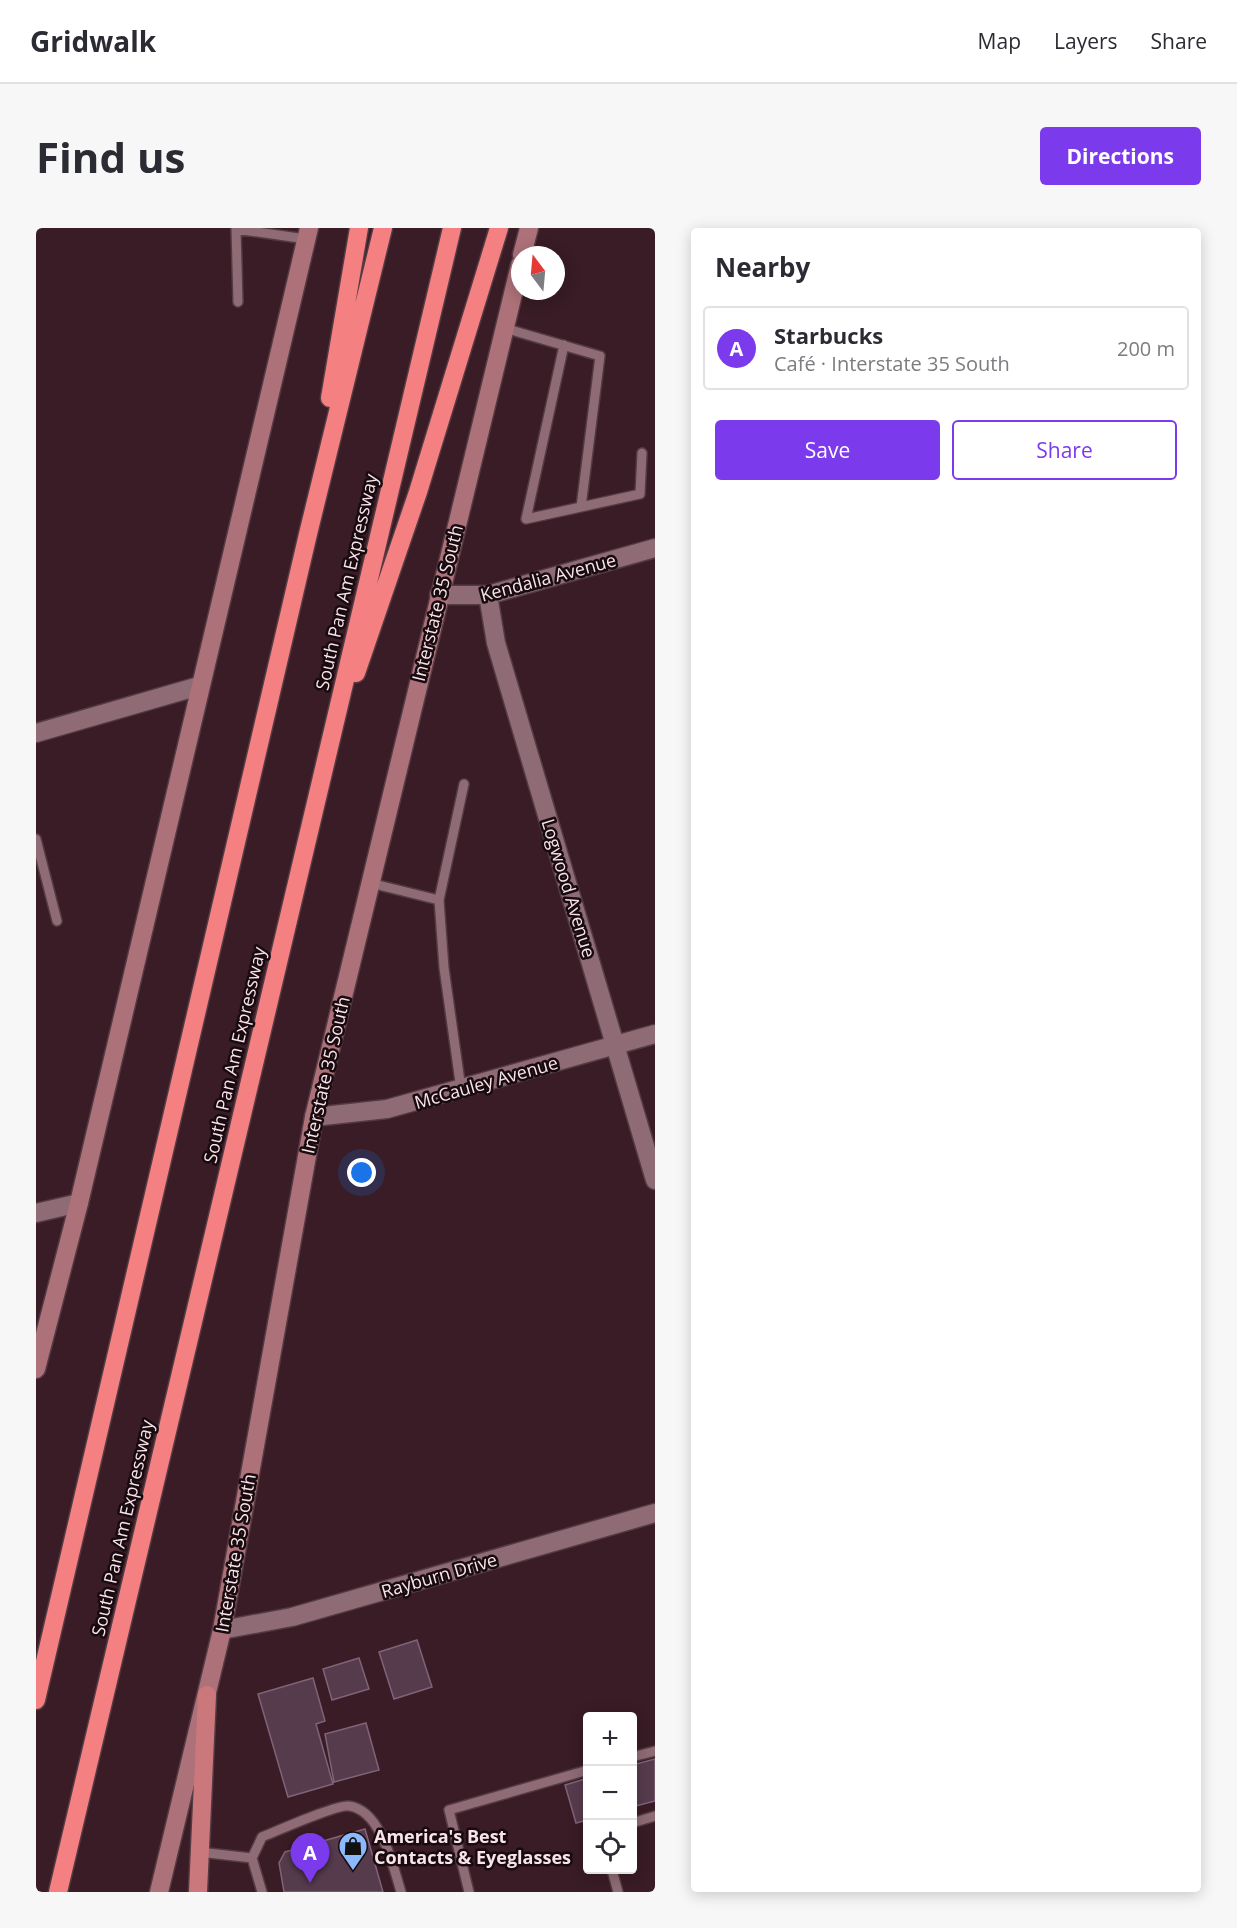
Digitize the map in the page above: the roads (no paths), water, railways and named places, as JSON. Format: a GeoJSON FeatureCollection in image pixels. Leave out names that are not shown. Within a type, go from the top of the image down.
{"type":"FeatureCollection","features":[{"type":"Feature","properties":{"kind":"highway"},"geometry":{"type":"LineString","coordinates":[[308,534],[359,228]]}},
{"type":"Feature","properties":{"kind":"highway"},"geometry":{"type":"LineString","coordinates":[[36,1700],[308,534],[383,228]]}},
{"type":"Feature","properties":{"kind":"highway","name":"South Pan Am Expressway"},"geometry":{"type":"LineString","coordinates":[[58,1892],[452,228]]}},
{"type":"Feature","properties":{"kind":"highway"},"geometry":{"type":"LineString","coordinates":[[320,780],[418,492],[499,228]]}},
{"type":"Feature","properties":{"kind":"main road"},"geometry":{"type":"LineString","coordinates":[[524,246],[529,228]]}},
{"type":"Feature","properties":{"kind":"main road"},"geometry":{"type":"LineString","coordinates":[[36,1369],[79,1203],[308,233]]}},
{"type":"Feature","properties":{"kind":"main road","name":"Interstate 35 South"},"geometry":{"type":"LineString","coordinates":[[159,1892],[222,1630],[314,1117],[511,300]]}},
{"type":"Feature","properties":{"kind":"main road"},"geometry":{"type":"LineString","coordinates":[[198,1892],[207,1695]]}},
{"type":"Feature","properties":{"kind":"street","name":"Kendalia Avenue"},"geometry":{"type":"LineString","coordinates":[[439,595],[488,595],[655,548]]}},
{"type":"Feature","properties":{"kind":"street","name":"Logwood Avenue"},"geometry":{"type":"LineString","coordinates":[[488,595],[496,643],[655,1180]]}},
{"type":"Feature","properties":{"kind":"street"},"geometry":{"type":"LineString","coordinates":[[36,733],[200,686]]}},
{"type":"Feature","properties":{"kind":"street","name":"McCauley Avenue"},"geometry":{"type":"LineString","coordinates":[[314,1117],[387,1109],[655,1034]]}},
{"type":"Feature","properties":{"kind":"street"},"geometry":{"type":"LineString","coordinates":[[36,1213],[79,1203]]}},
{"type":"Feature","properties":{"kind":"street","name":"Rayburn Drive"},"geometry":{"type":"LineString","coordinates":[[222,1630],[292,1617],[655,1513]]}},
{"type":"Feature","properties":{"kind":"lane"},"geometry":{"type":"LineString","coordinates":[[238,302],[237,229],[308,233]]}},
{"type":"Feature","properties":{"kind":"lane"},"geometry":{"type":"LineString","coordinates":[[504,328],[600,356],[581,507]]}},
{"type":"Feature","properties":{"kind":"lane"},"geometry":{"type":"LineString","coordinates":[[564,345],[526,519],[640,494],[642,453]]}},
{"type":"Feature","properties":{"kind":"lane"},"geometry":{"type":"LineString","coordinates":[[461,1089],[444,968],[439,900],[464,784]]}},
{"type":"Feature","properties":{"kind":"lane"},"geometry":{"type":"LineString","coordinates":[[36,839],[57,921]]}},
{"type":"Feature","properties":{"kind":"lane"},"geometry":{"type":"LineString","coordinates":[[370,883],[439,900]]}},
{"type":"Feature","properties":{"kind":"lane"},"geometry":{"type":"LineString","coordinates":[[637,1756],[655,1750]]}},
{"type":"Feature","properties":{"kind":"lane"},"geometry":{"type":"LineString","coordinates":[[470,1892],[449,1810],[583,1771]]}},
{"type":"Feature","properties":{"kind":"lane"},"geometry":{"type":"LineString","coordinates":[[262,1892],[252,1857],[262,1837],[347,1805],[365,1811],[387,1844],[401,1892]]}},
{"type":"Feature","properties":{"kind":"lane"},"geometry":{"type":"LineString","coordinates":[[637,1821],[655,1816]]}},
{"type":"Feature","properties":{"kind":"lane"},"geometry":{"type":"LineString","coordinates":[[199,1852],[252,1857]]}},
{"type":"Feature","properties":{"kind":"lane"},"geometry":{"type":"LineString","coordinates":[[613,1874],[615,1891]]}},
{"type":"Feature","properties":{"kind":"place","name":"America's Best Contacts & Eyeglasses"},"geometry":{"type":"Point","coordinates":[353,1872]}},
{"type":"Feature","properties":{"kind":"place","name":"Starbucks"},"geometry":{"type":"Point","coordinates":[310,1883]}}]}
